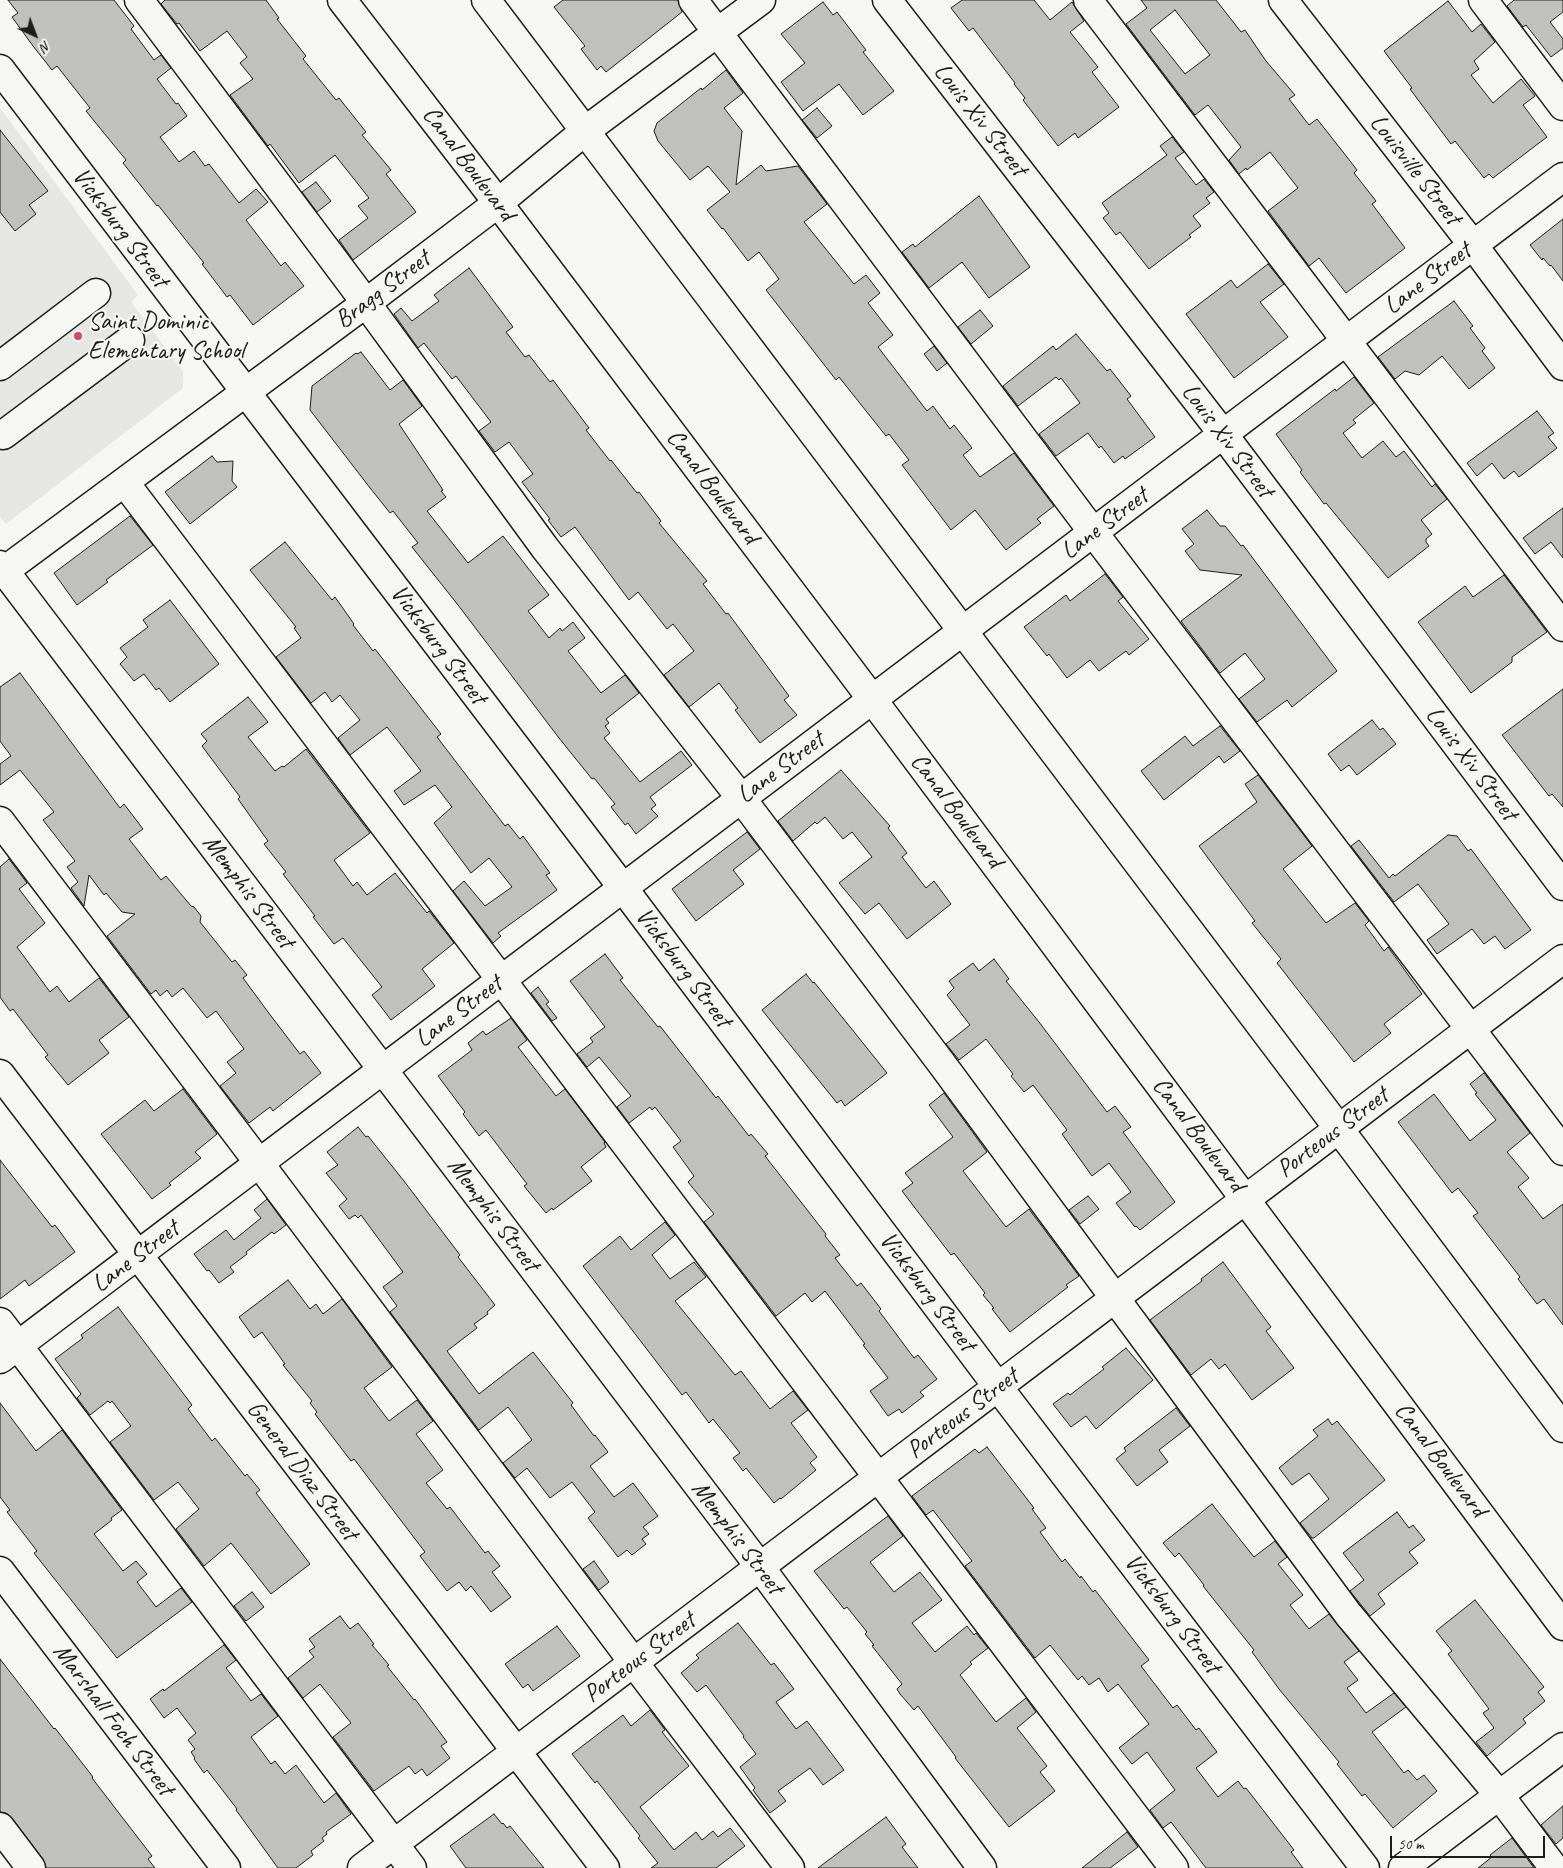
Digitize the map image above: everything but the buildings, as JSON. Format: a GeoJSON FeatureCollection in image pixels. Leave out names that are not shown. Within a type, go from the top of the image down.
{"type":"FeatureCollection","features":[{"type":"Feature","properties":{"kind":"street"},"geometry":{"type":"LineString","coordinates":[[139,0],[366,303],[545,548],[741,798],[1116,1298],[1348,1614],[1499,1795],[1554,1868]]}},
{"type":"Feature","properties":{"kind":"street","name":"Canal Boulevard"},"geometry":{"type":"LineString","coordinates":[[342,0],[498,203],[872,699],[1563,1626]]}},
{"type":"Feature","properties":{"kind":"street"},"geometry":{"type":"LineString","coordinates":[[486,0],[1339,1128],[1563,1428]]}},
{"type":"Feature","properties":{"kind":"street"},"geometry":{"type":"LineString","coordinates":[[693,0],[1093,532],[1563,1151]]}},
{"type":"Feature","properties":{"kind":"street","name":"Bragg Street"},"geometry":{"type":"LineString","coordinates":[[2,570],[125,483],[366,303],[498,203],[585,131],[761,0]]}},
{"type":"Feature","properties":{"kind":"street","name":"Louis Xiv Street"},"geometry":{"type":"LineString","coordinates":[[887,0],[1223,434],[1563,886]]}},
{"type":"Feature","properties":{"kind":"street"},"geometry":{"type":"LineString","coordinates":[[1088,0],[1563,627]]}},
{"type":"Feature","properties":{"kind":"street","name":"Louisville Street"},"geometry":{"type":"LineString","coordinates":[[1283,0],[1473,245],[1563,366]]}},
{"type":"Feature","properties":{"kind":"street"},"geometry":{"type":"LineString","coordinates":[[1483,0],[1563,106]]}},
{"type":"Feature","properties":{"kind":"street","name":"Vicksburg Street"},"geometry":{"type":"LineString","coordinates":[[0,69],[623,888],[998,1387],[1365,1868]]}},
{"type":"Feature","properties":{"kind":"street","name":"Lane Street"},"geometry":{"type":"LineString","coordinates":[[9,1352],[1563,177]]}},
{"type":"Feature","properties":{"kind":"street"},"geometry":{"type":"LineString","coordinates":[[0,366],[96,293]]}},
{"type":"Feature","properties":{"kind":"street"},"geometry":{"type":"LineString","coordinates":[[1,435],[130,340]]}},
{"type":"Feature","properties":{"kind":"street"},"geometry":{"type":"LineString","coordinates":[[125,483],[1174,1868]]}},
{"type":"Feature","properties":{"kind":"street","name":"Memphis Street"},"geometry":{"type":"LineString","coordinates":[[2,570],[760,1567],[982,1868]]}},
{"type":"Feature","properties":{"kind":"street"},"geometry":{"type":"LineString","coordinates":[[0,821],[790,1868]]}},
{"type":"Feature","properties":{"kind":"street","name":"Porteous Street"},"geometry":{"type":"LineString","coordinates":[[362,1868],[1563,959]]}},
{"type":"Feature","properties":{"kind":"street","name":"General Diaz Street"},"geometry":{"type":"LineString","coordinates":[[0,1074],[605,1868]]}},
{"type":"Feature","properties":{"kind":"street"},"geometry":{"type":"LineString","coordinates":[[0,1322],[9,1352],[412,1868]]}},
{"type":"Feature","properties":{"kind":"street","name":"Marshall Foch Street"},"geometry":{"type":"LineString","coordinates":[[0,1571],[226,1868]]}},
{"type":"Feature","properties":{"kind":"street"},"geometry":{"type":"LineString","coordinates":[[1402,1868],[1563,1747]]}},
{"type":"Feature","properties":{"kind":"street"},"geometry":{"type":"LineString","coordinates":[[0,1827],[31,1868]]}},
{"type":"Feature","properties":{"kind":"shaded area","name":"Saint Dominic Elementary School"},"geometry":{"type":"Polygon","coordinates":[[[0,108],[138,295],[131,302],[183,371],[183,388],[6,524],[0,517],[0,108]]]}},
{"type":"Feature","properties":{"kind":"place","name":"Saint Dominic Elementary School"},"geometry":{"type":"Point","coordinates":[78,336]}}]}
